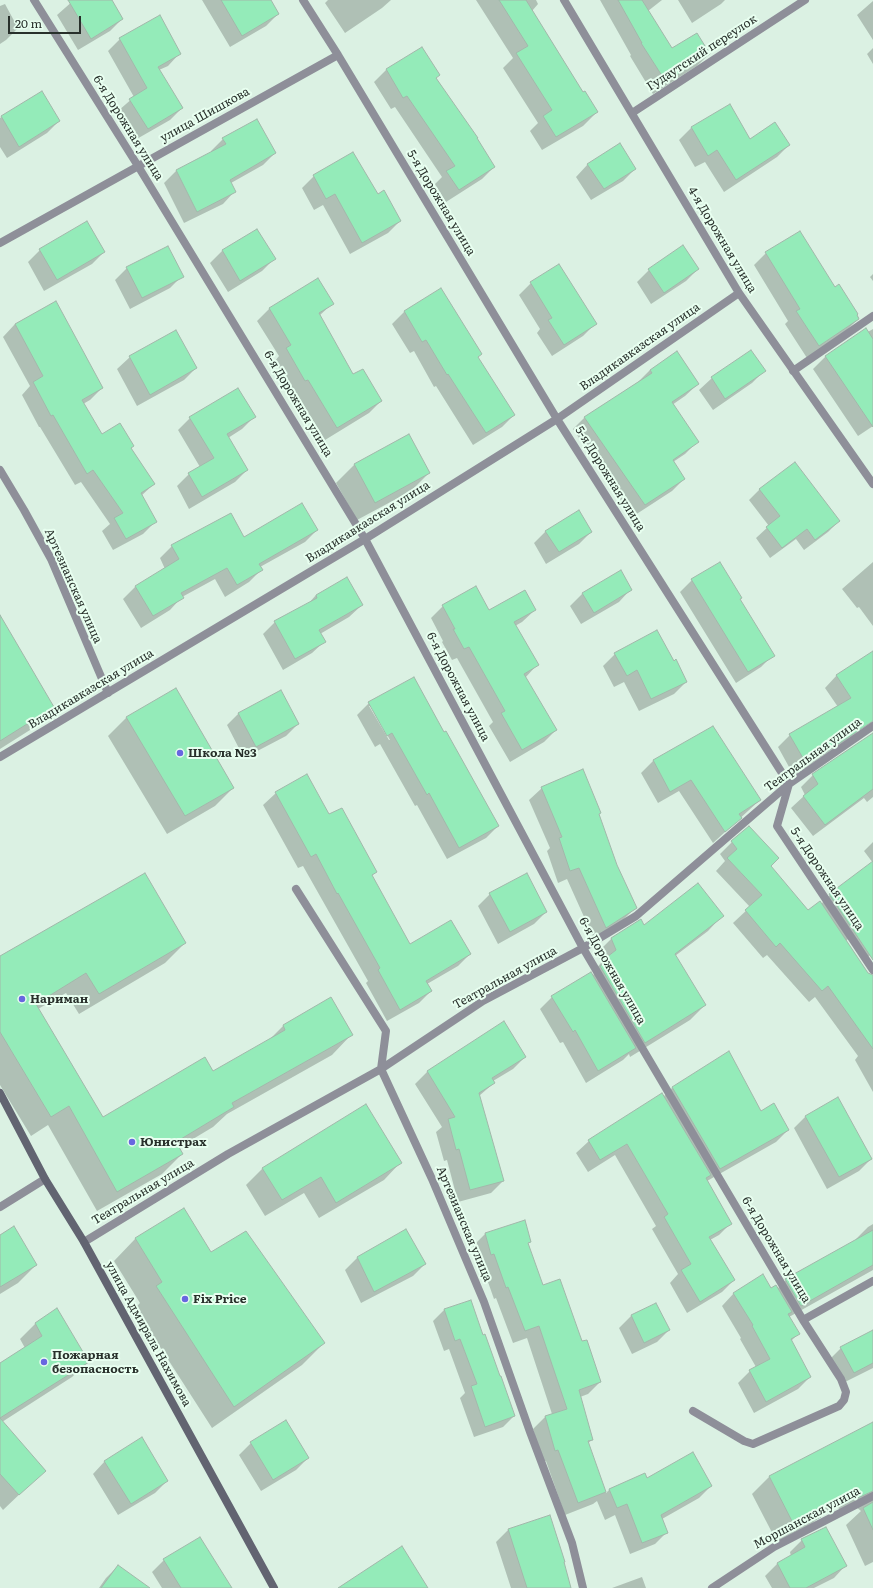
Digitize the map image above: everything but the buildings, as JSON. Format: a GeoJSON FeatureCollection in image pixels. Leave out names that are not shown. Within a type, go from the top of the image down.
{"type":"FeatureCollection","features":[{"type":"Feature","properties":{"kind":"main road","name":"улица Адмирала Нахимова"},"geometry":{"type":"LineString","coordinates":[[0,1092],[46,1178],[84,1242],[274,1588]]}},
{"type":"Feature","properties":{"kind":"street","name":"6-я Дорожная улица"},"geometry":{"type":"LineString","coordinates":[[34,0],[138,166],[366,539],[583,948],[803,1320],[841,1379],[846,1392],[844,1400],[839,1406],[753,1444],[744,1441],[693,1411]]}},
{"type":"Feature","properties":{"kind":"street","name":"5-я Дорожная улица"},"geometry":{"type":"LineString","coordinates":[[303,0],[338,55],[557,419],[789,784],[777,826],[873,970]]}},
{"type":"Feature","properties":{"kind":"street","name":"4-я Дорожная улица"},"geometry":{"type":"LineString","coordinates":[[564,0],[739,293],[873,484]]}},
{"type":"Feature","properties":{"kind":"street","name":"Гудаутский переулок"},"geometry":{"type":"LineString","coordinates":[[632,114],[805,0]]}},
{"type":"Feature","properties":{"kind":"street","name":"улица Шишкова"},"geometry":{"type":"LineString","coordinates":[[0,243],[338,55]]}},
{"type":"Feature","properties":{"kind":"street","name":"Владикавказская улица"},"geometry":{"type":"LineString","coordinates":[[0,756],[366,539],[557,419],[739,293]]}},
{"type":"Feature","properties":{"kind":"street"},"geometry":{"type":"LineString","coordinates":[[793,371],[873,316]]}},
{"type":"Feature","properties":{"kind":"street","name":"Артезианская улица"},"geometry":{"type":"LineString","coordinates":[[0,470],[51,559],[108,693]]}},
{"type":"Feature","properties":{"kind":"street","name":"Театральная улица"},"geometry":{"type":"LineString","coordinates":[[84,1242],[228,1154],[381,1069],[483,1001],[583,948],[636,916],[789,784],[873,726]]}},
{"type":"Feature","properties":{"kind":"street"},"geometry":{"type":"LineString","coordinates":[[296,889],[386,1032],[381,1069]]}},
{"type":"Feature","properties":{"kind":"street","name":"Артезианская улица"},"geometry":{"type":"LineString","coordinates":[[381,1069],[432,1179],[484,1302],[530,1432],[572,1543],[584,1588]]}},
{"type":"Feature","properties":{"kind":"street"},"geometry":{"type":"LineString","coordinates":[[0,1207],[46,1178]]}},
{"type":"Feature","properties":{"kind":"street"},"geometry":{"type":"LineString","coordinates":[[803,1320],[873,1282]]}},
{"type":"Feature","properties":{"kind":"street","name":"Моршанская улица"},"geometry":{"type":"LineString","coordinates":[[712,1588],[774,1547],[873,1496]]}},
{"type":"Feature","properties":{"kind":"place","name":"Школа №3"},"geometry":{"type":"Point","coordinates":[180,753]}},
{"type":"Feature","properties":{"kind":"place","name":"Нариман"},"geometry":{"type":"Point","coordinates":[22,999]}},
{"type":"Feature","properties":{"kind":"place","name":"Юнистрах"},"geometry":{"type":"Point","coordinates":[132,1142]}},
{"type":"Feature","properties":{"kind":"place","name":"Fix Price"},"geometry":{"type":"Point","coordinates":[185,1299]}},
{"type":"Feature","properties":{"kind":"place","name":"Пожарная безопасность"},"geometry":{"type":"Point","coordinates":[44,1362]}}]}
